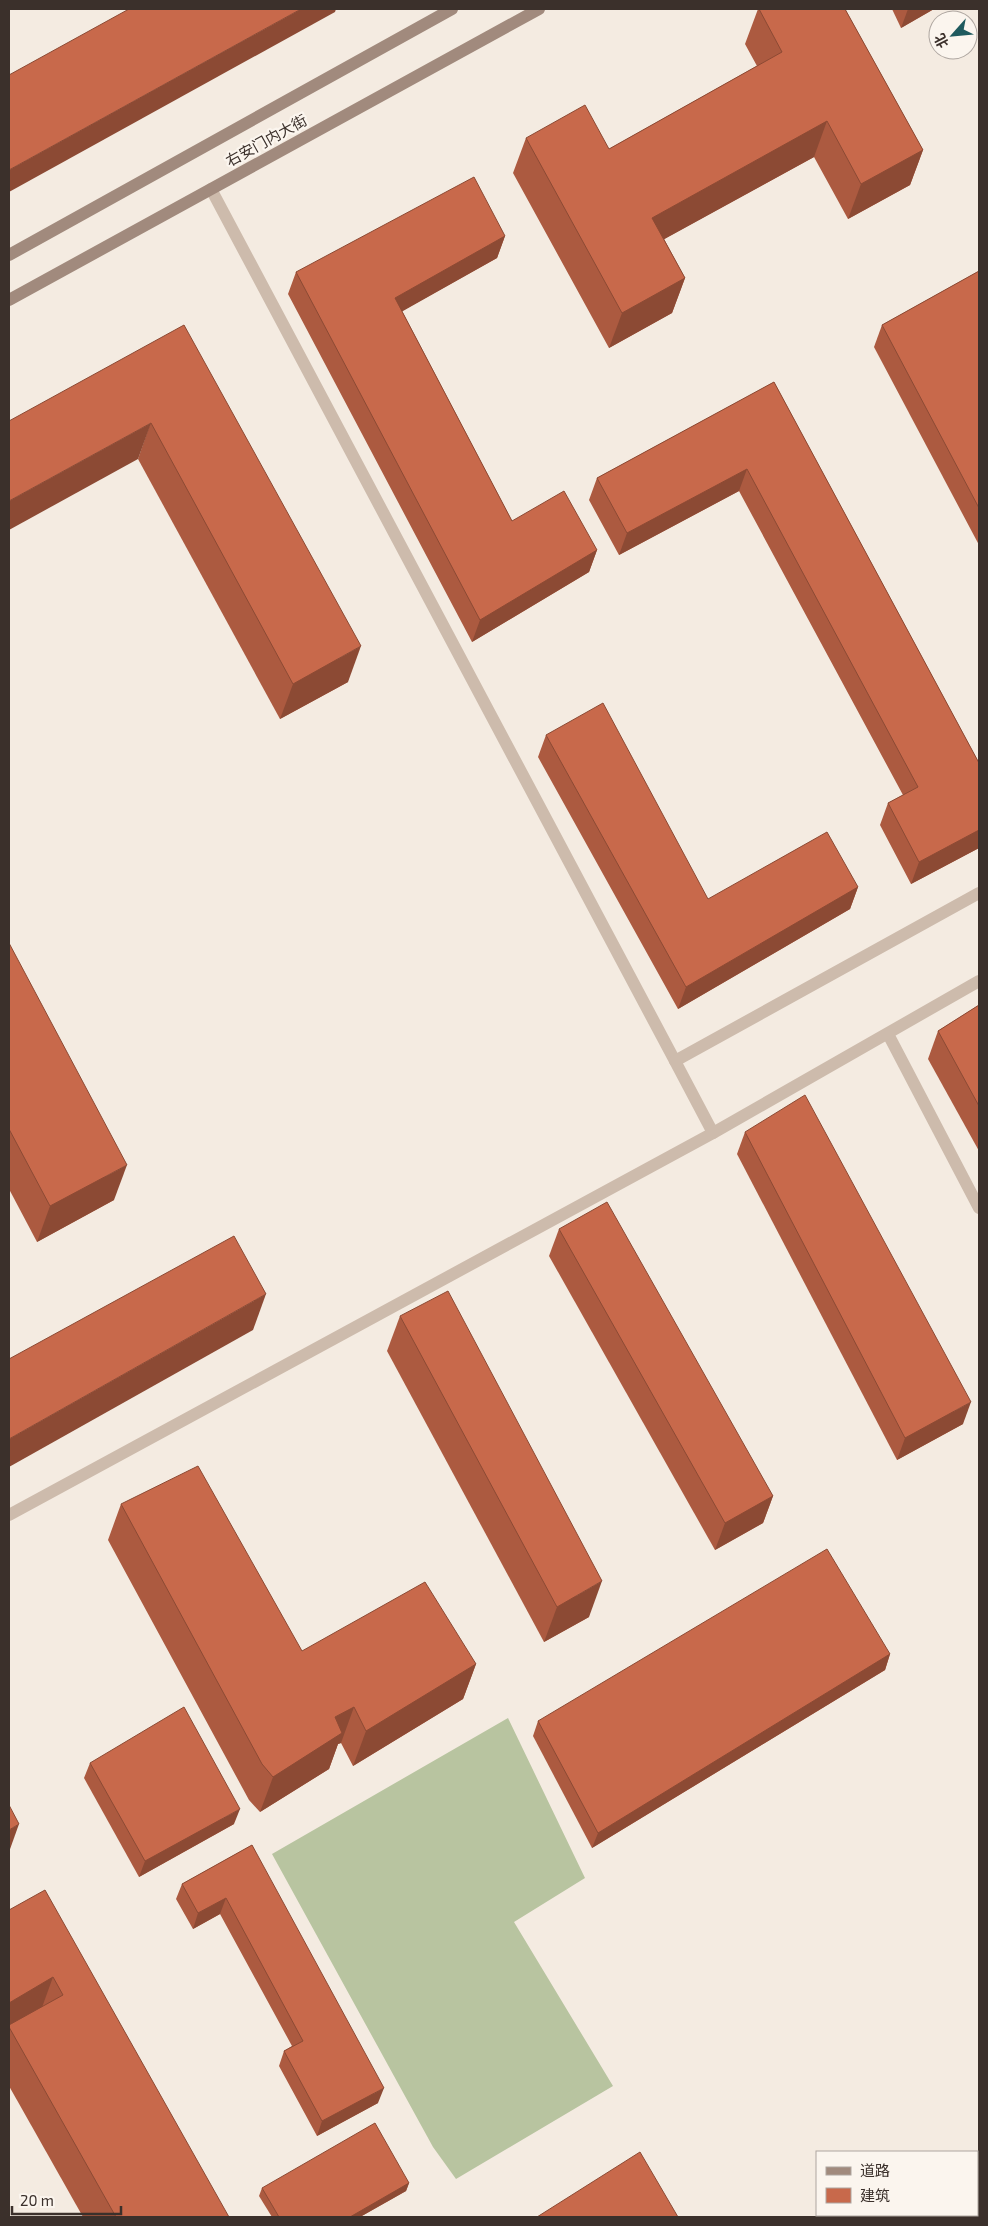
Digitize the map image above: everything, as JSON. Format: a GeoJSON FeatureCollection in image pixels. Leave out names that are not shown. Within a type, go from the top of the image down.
{"type":"FeatureCollection","features":[{"type":"Feature","properties":{"kind":"main road","name":"右安门内大街"},"geometry":{"type":"LineString","coordinates":[[9,255],[452,9]]}},
{"type":"Feature","properties":{"kind":"main road","name":"右安门内大街"},"geometry":{"type":"LineString","coordinates":[[9,300],[539,9]]}},
{"type":"Feature","properties":{"kind":"street"},"geometry":{"type":"LineString","coordinates":[[211,189],[713,1133]]}},
{"type":"Feature","properties":{"kind":"street"},"geometry":{"type":"LineString","coordinates":[[675,1061],[979,892]]}},
{"type":"Feature","properties":{"kind":"street"},"geometry":{"type":"LineString","coordinates":[[9,1516],[713,1133],[979,981]]}},
{"type":"Feature","properties":{"kind":"street"},"geometry":{"type":"LineString","coordinates":[[888,1034],[979,1208]]}},
{"type":"Feature","properties":{"kind":"green space"},"geometry":{"type":"Polygon","coordinates":[[[508,1718],[585,1878],[514,1922],[613,2086],[456,2179],[433,2147],[272,1854],[508,1718]]]}},
{"type":"Feature","properties":{"kind":"building"},"geometry":{"type":"Polygon","coordinates":[[[129,9],[301,9],[9,170],[9,75],[129,9]]]}},
{"type":"Feature","properties":{"kind":"building"},"geometry":{"type":"Polygon","coordinates":[[[759,9],[845,9],[923,150],[861,184],[827,121],[652,218],[685,278],[622,313],[526,138],[585,105],[609,149],[782,52],[759,9]]]}},
{"type":"Feature","properties":{"kind":"building"},"geometry":{"type":"Polygon","coordinates":[[[474,177],[505,236],[395,298],[512,521],[564,491],[597,550],[480,620],[296,272],[474,177]]]}},
{"type":"Feature","properties":{"kind":"building"},"geometry":{"type":"Polygon","coordinates":[[[979,271],[979,508],[882,325],[979,271]]]}},
{"type":"Feature","properties":{"kind":"building"},"geometry":{"type":"Polygon","coordinates":[[[184,325],[361,646],[293,684],[151,423],[9,501],[9,421],[184,325]]]}},
{"type":"Feature","properties":{"kind":"building"},"geometry":{"type":"Polygon","coordinates":[[[774,382],[979,763],[979,830],[919,862],[888,803],[918,787],[747,469],[627,533],[597,478],[774,382]]]}},
{"type":"Feature","properties":{"kind":"building"},"geometry":{"type":"Polygon","coordinates":[[[603,703],[708,899],[827,832],[858,887],[686,987],[546,735],[603,703]]]}},
{"type":"Feature","properties":{"kind":"building"},"geometry":{"type":"Polygon","coordinates":[[[9,943],[127,1165],[50,1206],[9,1129],[9,943]]]}},
{"type":"Feature","properties":{"kind":"building"},"geometry":{"type":"Polygon","coordinates":[[[979,1005],[979,1106],[938,1031],[979,1005]]]}},
{"type":"Feature","properties":{"kind":"building"},"geometry":{"type":"Polygon","coordinates":[[[805,1095],[971,1402],[905,1438],[745,1132],[805,1095]]]}},
{"type":"Feature","properties":{"kind":"building"},"geometry":{"type":"Polygon","coordinates":[[[607,1202],[773,1496],[725,1523],[559,1229],[607,1202]]]}},
{"type":"Feature","properties":{"kind":"building"},"geometry":{"type":"Polygon","coordinates":[[[234,1236],[266,1294],[9,1439],[9,1359],[234,1236]]]}},
{"type":"Feature","properties":{"kind":"building"},"geometry":{"type":"Polygon","coordinates":[[[448,1291],[602,1581],[557,1607],[400,1316],[448,1291]]]}},
{"type":"Feature","properties":{"kind":"building"},"geometry":{"type":"Polygon","coordinates":[[[198,1466],[302,1651],[425,1582],[476,1664],[366,1731],[354,1707],[335,1717],[342,1733],[273,1777],[262,1764],[121,1504],[198,1466]]]}},
{"type":"Feature","properties":{"kind":"building"},"geometry":{"type":"Polygon","coordinates":[[[827,1549],[890,1654],[598,1833],[538,1721],[827,1549]]]}},
{"type":"Feature","properties":{"kind":"building"},"geometry":{"type":"Polygon","coordinates":[[[184,1707],[240,1809],[145,1861],[90,1763],[184,1707]]]}},
{"type":"Feature","properties":{"kind":"building"},"geometry":{"type":"Polygon","coordinates":[[[9,1805],[19,1824],[9,1830],[9,1805]]]}},
{"type":"Feature","properties":{"kind":"building"},"geometry":{"type":"Polygon","coordinates":[[[252,1845],[384,2088],[322,2121],[284,2051],[303,2041],[226,1898],[198,1913],[182,1884],[252,1845]]]}},
{"type":"Feature","properties":{"kind":"building"},"geometry":{"type":"Polygon","coordinates":[[[45,1890],[229,2217],[116,2217],[9,2027],[9,2025],[63,1995],[53,1977],[9,2003],[9,1910],[45,1890]]]}},
{"type":"Feature","properties":{"kind":"building"},"geometry":{"type":"Polygon","coordinates":[[[375,2123],[409,2183],[350,2217],[279,2217],[262,2188],[375,2123]]]}},
{"type":"Feature","properties":{"kind":"building"},"geometry":{"type":"Polygon","coordinates":[[[640,2152],[678,2217],[537,2217],[640,2152]]]}}]}
